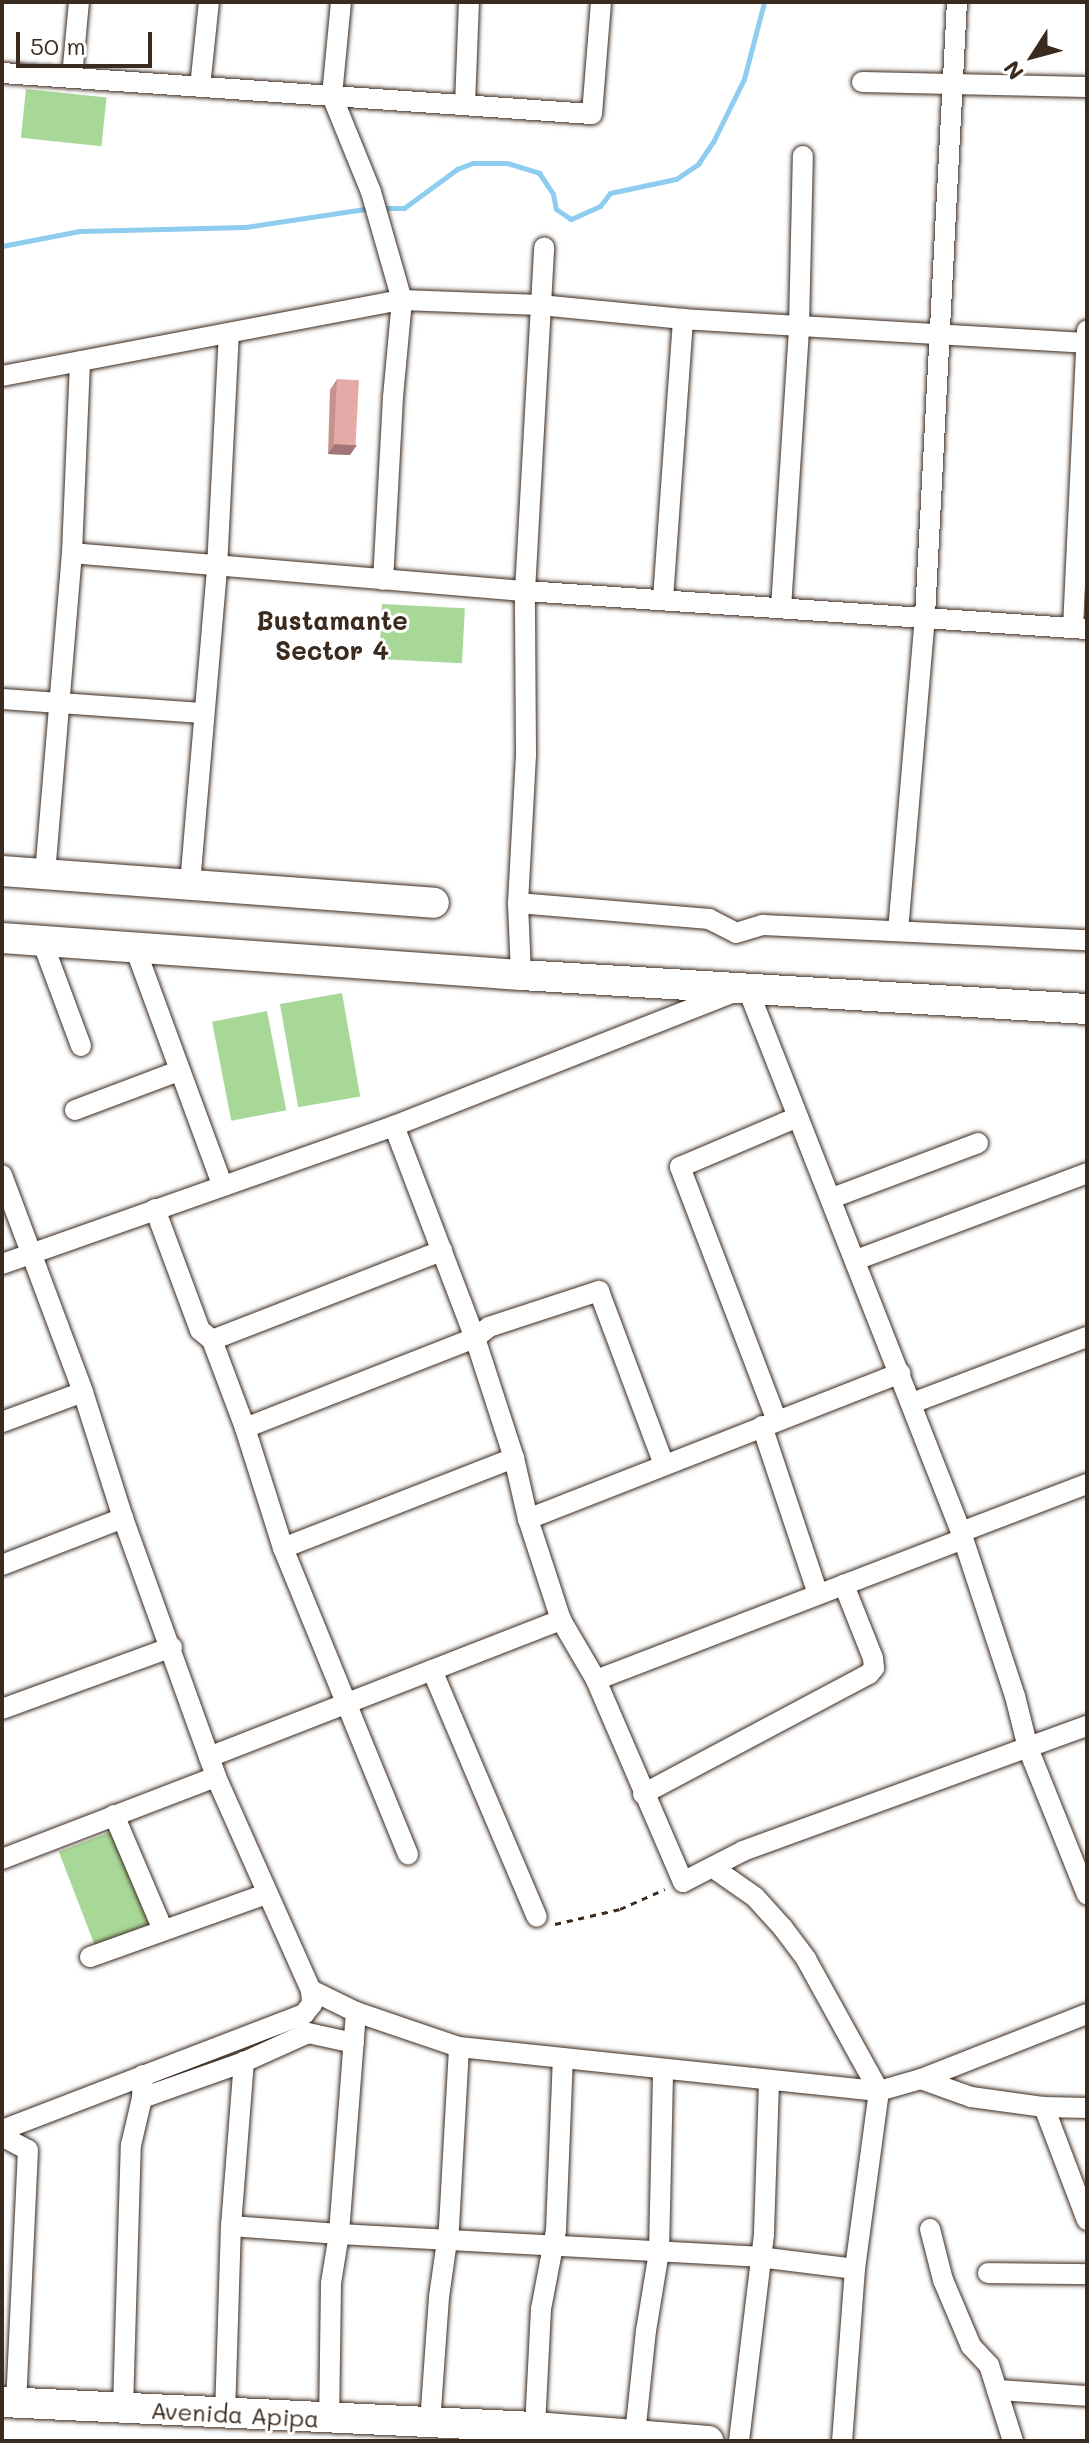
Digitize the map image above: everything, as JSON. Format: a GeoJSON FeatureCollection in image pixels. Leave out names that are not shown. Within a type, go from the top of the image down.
{"type":"FeatureCollection","features":[{"type":"Feature","properties":{"kind":"street"},"geometry":{"type":"LineString","coordinates":[[72,77],[79,2]]}},
{"type":"Feature","properties":{"kind":"street"},"geometry":{"type":"LineString","coordinates":[[200,87],[209,2]]}},
{"type":"Feature","properties":{"kind":"street"},"geometry":{"type":"LineString","coordinates":[[341,2],[332,96],[371,192],[402,300],[393,397],[383,580]]}},
{"type":"Feature","properties":{"kind":"street"},"geometry":{"type":"LineString","coordinates":[[465,105],[469,2]]}},
{"type":"Feature","properties":{"kind":"street"},"geometry":{"type":"LineString","coordinates":[[2,73],[592,114],[601,2]]}},
{"type":"Feature","properties":{"kind":"street"},"geometry":{"type":"LineString","coordinates":[[898,931],[925,616],[943,332],[957,2]]}},
{"type":"Feature","properties":{"kind":"street"},"geometry":{"type":"LineString","coordinates":[[862,82],[1087,87]]}},
{"type":"Feature","properties":{"kind":"street"},"geometry":{"type":"LineString","coordinates":[[781,608],[799,326],[803,156]]}},
{"type":"Feature","properties":{"kind":"street"},"geometry":{"type":"LineString","coordinates":[[521,975],[518,903],[526,754],[525,591],[544,248]]}},
{"type":"Feature","properties":{"kind":"street"},"geometry":{"type":"LineString","coordinates":[[2,376],[402,300],[540,305],[683,319],[943,332],[1087,343]]}},
{"type":"Feature","properties":{"kind":"street"},"geometry":{"type":"LineString","coordinates":[[663,599],[683,319]]}},
{"type":"Feature","properties":{"kind":"street"},"geometry":{"type":"LineString","coordinates":[[72,553],[217,568],[525,591],[1080,628],[1087,330]]}},
{"type":"Feature","properties":{"kind":"street"},"geometry":{"type":"LineString","coordinates":[[190,884],[217,568],[229,333]]}},
{"type":"Feature","properties":{"kind":"street"},"geometry":{"type":"LineString","coordinates":[[45,874],[72,553],[80,361]]}},
{"type":"Feature","properties":{"kind":"street"},"geometry":{"type":"LineString","coordinates":[[2,699],[203,713]]}},
{"type":"Feature","properties":{"kind":"street"},"geometry":{"type":"LineString","coordinates":[[2,871],[434,903]]}},
{"type":"Feature","properties":{"kind":"street"},"geometry":{"type":"LineString","coordinates":[[518,903],[709,919],[736,933],[763,925],[1087,940]]}},
{"type":"Feature","properties":{"kind":"street"},"geometry":{"type":"LineString","coordinates":[[2,938],[134,945],[521,975],[1087,1009]]}},
{"type":"Feature","properties":{"kind":"street"},"geometry":{"type":"LineString","coordinates":[[42,941],[81,1046]]}},
{"type":"Feature","properties":{"kind":"street"},"geometry":{"type":"LineString","coordinates":[[134,945],[222,1184]]}},
{"type":"Feature","properties":{"kind":"street"},"geometry":{"type":"LineString","coordinates":[[747,987],[962,1535],[1015,1696],[1028,1748],[1087,1895]]}},
{"type":"Feature","properties":{"kind":"street"},"geometry":{"type":"LineString","coordinates":[[2,1264],[222,1184],[394,1126],[747,987]]}},
{"type":"Feature","properties":{"kind":"street"},"geometry":{"type":"LineString","coordinates":[[75,1110],[179,1071]]}},
{"type":"Feature","properties":{"kind":"street"},"geometry":{"type":"LineString","coordinates":[[798,1117],[680,1167],[769,1424],[818,1594]]}},
{"type":"Feature","properties":{"kind":"street"},"geometry":{"type":"LineString","coordinates":[[394,1126],[475,1338],[561,1620],[596,1680],[683,1882],[743,1851],[1087,1726]]}},
{"type":"Feature","properties":{"kind":"street"},"geometry":{"type":"LineString","coordinates":[[832,1198],[978,1143]]}},
{"type":"Feature","properties":{"kind":"street"},"geometry":{"type":"LineString","coordinates":[[856,1260],[1087,1173]]}},
{"type":"Feature","properties":{"kind":"street"},"geometry":{"type":"LineString","coordinates":[[2,1175],[83,1392],[123,1518],[172,1647],[216,1777],[311,1990],[312,2004],[304,2014],[2,2131],[9,2140],[28,2150],[9,2402]]}},
{"type":"Feature","properties":{"kind":"street"},"geometry":{"type":"LineString","coordinates":[[155,1209],[200,1330],[212,1340],[245,1428],[283,1548],[408,1855]]}},
{"type":"Feature","properties":{"kind":"street"},"geometry":{"type":"LineString","coordinates":[[212,1340],[442,1251]]}},
{"type":"Feature","properties":{"kind":"street"},"geometry":{"type":"LineString","coordinates":[[245,1428],[475,1338],[489,1327],[599,1291],[664,1465]]}},
{"type":"Feature","properties":{"kind":"street"},"geometry":{"type":"LineString","coordinates":[[912,1403],[1087,1337]]}},
{"type":"Feature","properties":{"kind":"street"},"geometry":{"type":"LineString","coordinates":[[528,1519],[900,1373]]}},
{"type":"Feature","properties":{"kind":"street"},"geometry":{"type":"LineString","coordinates":[[2,1422],[83,1392]]}},
{"type":"Feature","properties":{"kind":"street"},"geometry":{"type":"LineString","coordinates":[[283,1548],[514,1458]]}},
{"type":"Feature","properties":{"kind":"street"},"geometry":{"type":"LineString","coordinates":[[596,1680],[844,1585],[1087,1484]]}},
{"type":"Feature","properties":{"kind":"street"},"geometry":{"type":"LineString","coordinates":[[2,1565],[123,1518]]}},
{"type":"Feature","properties":{"kind":"street"},"geometry":{"type":"LineString","coordinates":[[643,1794],[869,1674],[874,1668],[873,1658],[844,1585]]}},
{"type":"Feature","properties":{"kind":"street"},"geometry":{"type":"LineString","coordinates":[[209,1757],[561,1620]]}},
{"type":"Feature","properties":{"kind":"street"},"geometry":{"type":"LineString","coordinates":[[2,1709],[172,1647]]}},
{"type":"Feature","properties":{"kind":"street"},"geometry":{"type":"LineString","coordinates":[[432,1670],[537,1917]]}},
{"type":"Feature","properties":{"kind":"street"},"geometry":{"type":"LineString","coordinates":[[2,1859],[216,1777]]}},
{"type":"Feature","properties":{"kind":"street"},"geometry":{"type":"LineString","coordinates":[[114,1815],[163,1930]]}},
{"type":"Feature","properties":{"kind":"street"},"geometry":{"type":"LineString","coordinates":[[712,1867],[755,1897],[791,1938],[879,2091],[855,2269],[842,2441]]}},
{"type":"Feature","properties":{"kind":"street"},"geometry":{"type":"LineString","coordinates":[[90,1957],[266,1894]]}},
{"type":"Feature","properties":{"kind":"street"},"geometry":{"type":"LineString","coordinates":[[311,1990],[356,2012],[459,2047],[879,2091],[921,2079],[1087,2014]]}},
{"type":"Feature","properties":{"kind":"street"},"geometry":{"type":"LineString","coordinates":[[329,2419],[331,2283],[339,2234],[356,2012]]}},
{"type":"Feature","properties":{"kind":"street"},"geometry":{"type":"LineString","coordinates":[[142,2098],[244,2062],[308,2033],[354,2043]]}},
{"type":"Feature","properties":{"kind":"street"},"geometry":{"type":"LineString","coordinates":[[430,2423],[459,2047]]}},
{"type":"Feature","properties":{"kind":"street"},"geometry":{"type":"LineString","coordinates":[[535,2427],[541,2309],[556,2230],[563,2058]]}},
{"type":"Feature","properties":{"kind":"street"},"geometry":{"type":"LineString","coordinates":[[225,2415],[231,2226],[244,2062]]}},
{"type":"Feature","properties":{"kind":"street"},"geometry":{"type":"LineString","coordinates":[[635,2435],[646,2331],[659,2252],[663,2070]]}},
{"type":"Feature","properties":{"kind":"street"},"geometry":{"type":"LineString","coordinates":[[123,2408],[131,2145],[142,2098],[143,2075]]}},
{"type":"Feature","properties":{"kind":"street"},"geometry":{"type":"LineString","coordinates":[[921,2079],[971,2097],[1044,2107],[1087,2108]]}},
{"type":"Feature","properties":{"kind":"street"},"geometry":{"type":"LineString","coordinates":[[739,2441],[764,2233],[769,2081]]}},
{"type":"Feature","properties":{"kind":"street"},"geometry":{"type":"LineString","coordinates":[[1044,2107],[1087,2220]]}},
{"type":"Feature","properties":{"kind":"street"},"geometry":{"type":"LineString","coordinates":[[231,2226],[759,2257],[855,2269]]}},
{"type":"Feature","properties":{"kind":"street"},"geometry":{"type":"LineString","coordinates":[[930,2229],[943,2280],[971,2346],[989,2365],[1013,2441]]}},
{"type":"Feature","properties":{"kind":"street"},"geometry":{"type":"LineString","coordinates":[[988,2273],[1087,2274]]}},
{"type":"Feature","properties":{"kind":"street"},"geometry":{"type":"LineString","coordinates":[[997,2390],[1087,2396]]}},
{"type":"Feature","properties":{"kind":"street","name":"Avenida Apipa"},"geometry":{"type":"LineString","coordinates":[[9,2402],[225,2415],[535,2427],[708,2441]]}},
{"type":"Feature","properties":{"kind":"path"},"geometry":{"type":"LineString","coordinates":[[537,1917],[550,1925],[592,1916],[620,1909],[683,1882]]}},
{"type":"Feature","properties":{"kind":"green space"},"geometry":{"type":"Polygon","coordinates":[[[26,89],[107,97],[101,146],[21,138],[26,89]]]}},
{"type":"Feature","properties":{"kind":"green space"},"geometry":{"type":"Polygon","coordinates":[[[382,604],[465,608],[462,663],[379,659],[382,604]]]}},
{"type":"Feature","properties":{"kind":"green space"},"geometry":{"type":"Polygon","coordinates":[[[342,993],[360,1096],[298,1107],[280,1004],[342,993]]]}},
{"type":"Feature","properties":{"kind":"green space"},"geometry":{"type":"Polygon","coordinates":[[[267,1011],[286,1110],[231,1121],[212,1022],[267,1011]]]}},
{"type":"Feature","properties":{"kind":"green space"},"geometry":{"type":"Polygon","coordinates":[[[113,1831],[149,1924],[95,1945],[59,1852],[113,1831]]]}},
{"type":"Feature","properties":{"kind":"building"},"geometry":{"type":"Polygon","coordinates":[[[337,379],[359,380],[356,445],[334,444],[337,379]]]}},
{"type":"Feature","properties":{"kind":"waterway"},"geometry":{"type":"LineString","coordinates":[[380,208],[404,208],[457,169],[473,163],[507,163],[539,173],[553,194],[556,209],[571,219],[600,206],[610,193],[676,179],[698,164],[713,142],[744,79],[764,2]]}},
{"type":"Feature","properties":{"kind":"waterway"},"geometry":{"type":"LineString","coordinates":[[2,246],[80,231],[245,227],[370,208]]}},
{"type":"Feature","properties":{"kind":"district","name":"Bustamante Sector 4"},"geometry":{"type":"Point","coordinates":[332,636]}}]}
